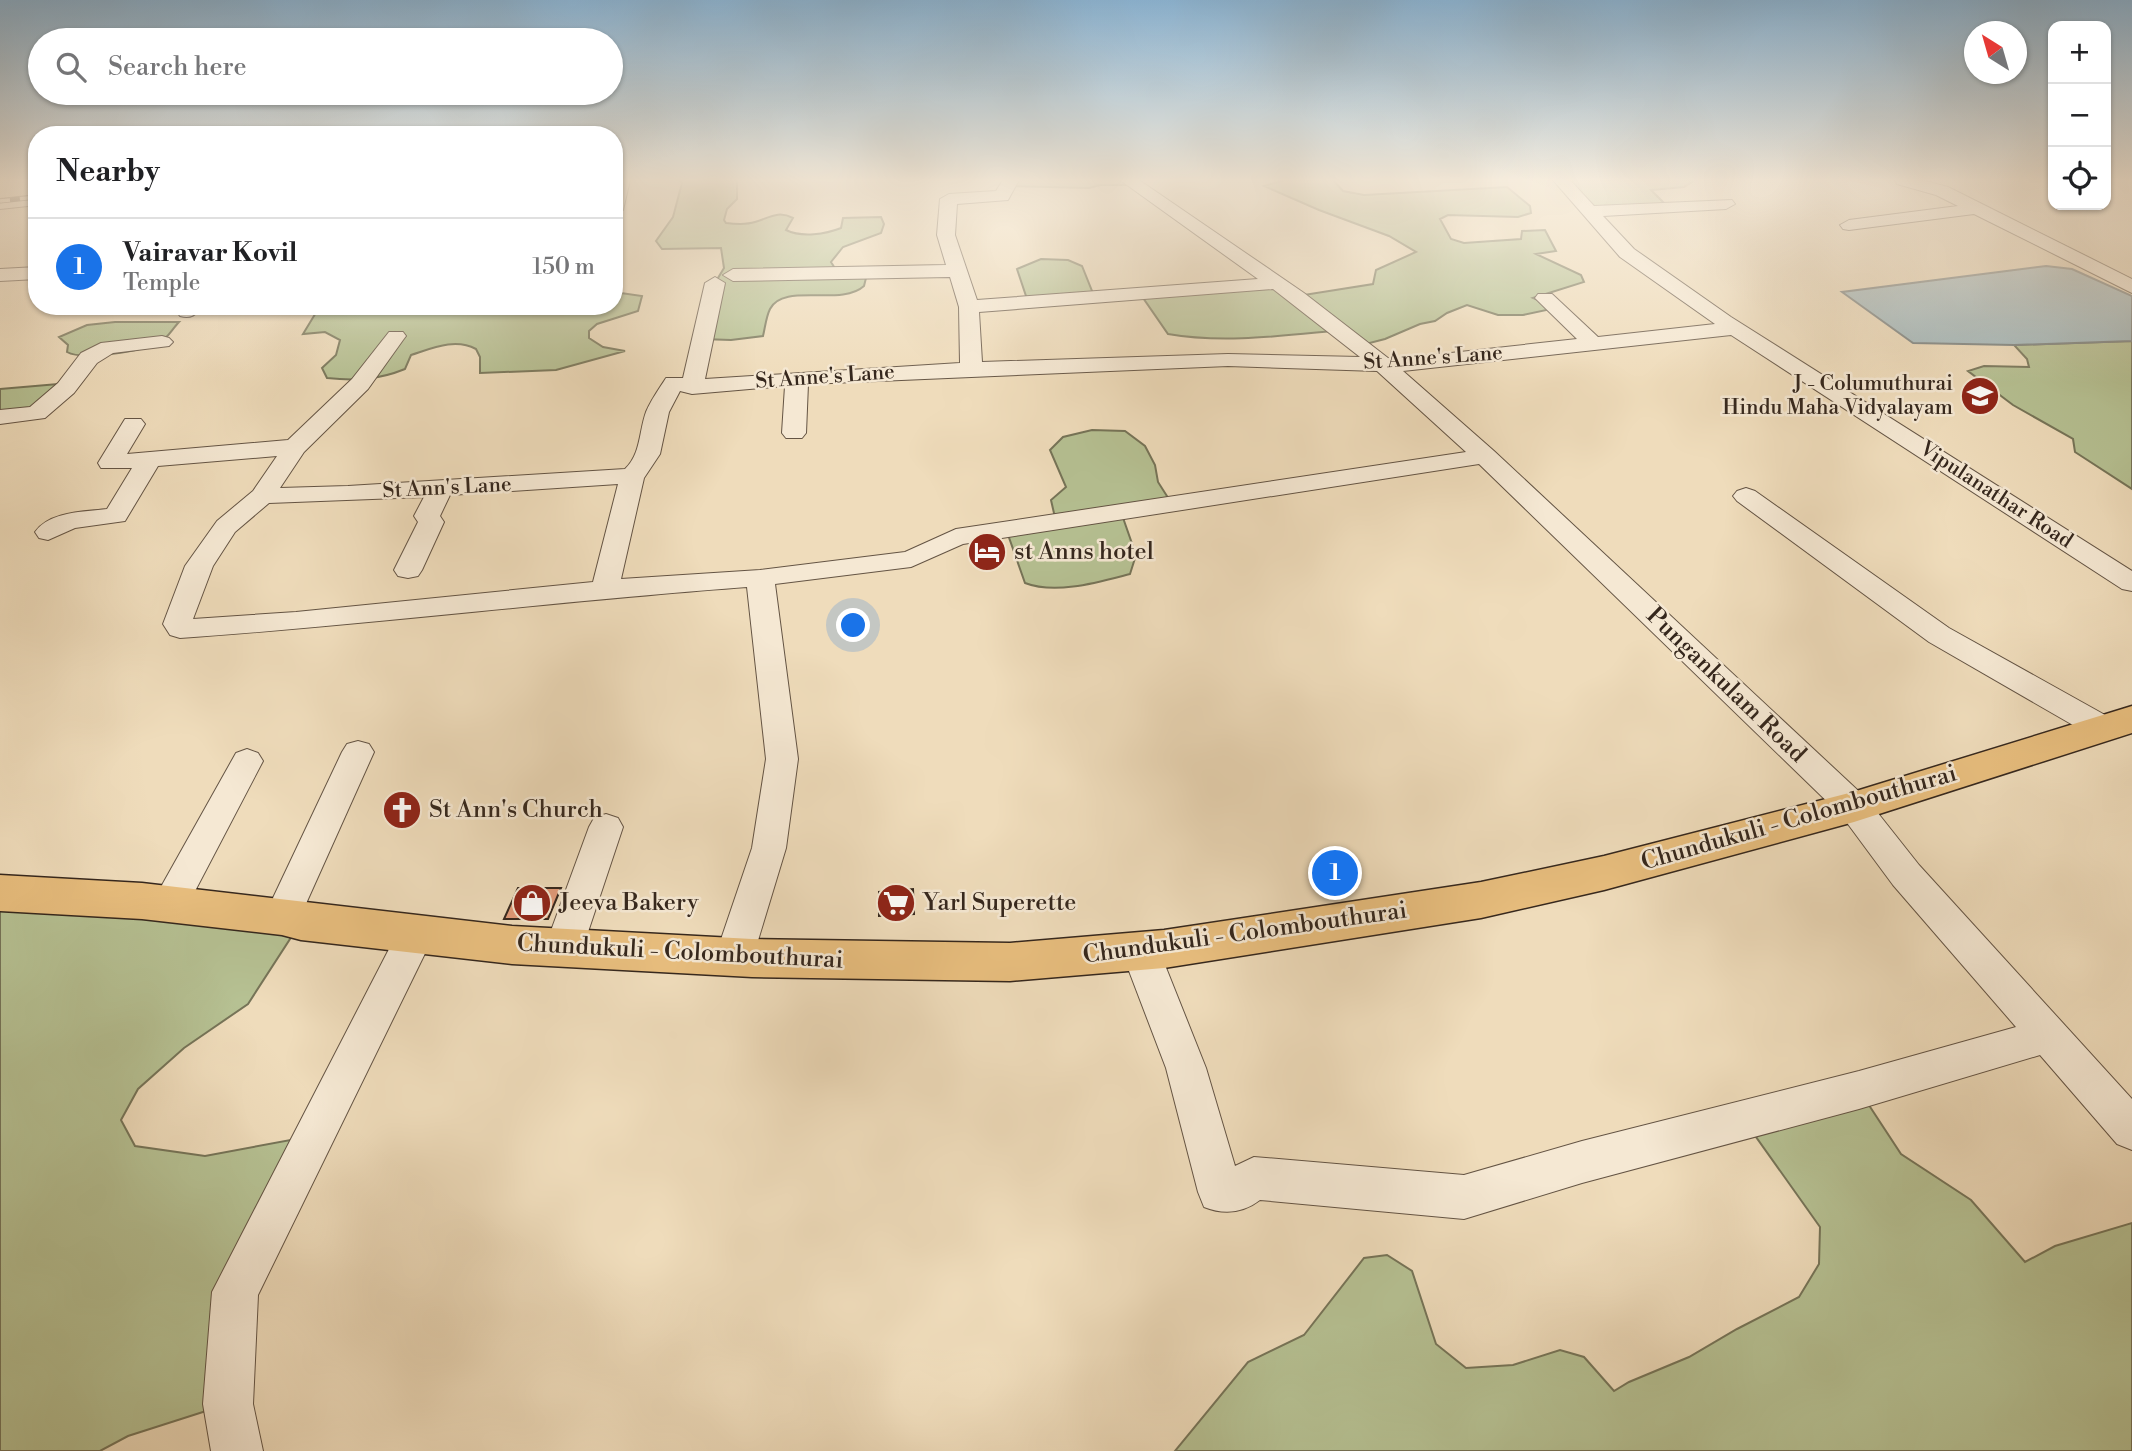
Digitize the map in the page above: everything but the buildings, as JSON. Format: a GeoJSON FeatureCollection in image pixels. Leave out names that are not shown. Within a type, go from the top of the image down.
{"type":"FeatureCollection","features":[{"type":"Feature","properties":{"kind":"main road","name":"Chundukuli - Colombouthurai"},"geometry":{"type":"LineString","coordinates":[[0,893],[170,904],[301,922],[565,947],[734,957],[1010,962],[1164,949],[1481,900],[1604,873],[1854,807],[2118,723]]}},
{"type":"Feature","properties":{"kind":"street"},"geometry":{"type":"LineString","coordinates":[[950,248],[969,307],[971,369]]}},
{"type":"Feature","properties":{"kind":"street","name":"Pungankulam Road"},"geometry":{"type":"LineString","coordinates":[[1226,248],[1277,283],[1383,365],[1485,456],[1854,807],[1906,875],[2132,1130]]}},
{"type":"Feature","properties":{"kind":"street","name":"Vipulanathar Road"},"geometry":{"type":"LineString","coordinates":[[1622,248],[1737,328],[2132,583]]}},
{"type":"Feature","properties":{"kind":"street"},"geometry":{"type":"LineString","coordinates":[[2055,248],[2132,288]]}},
{"type":"Feature","properties":{"kind":"street"},"geometry":{"type":"LineString","coordinates":[[692,387],[724,279],[958,271]]}},
{"type":"Feature","properties":{"kind":"street"},"geometry":{"type":"LineString","coordinates":[[0,275],[28,273]]}},
{"type":"Feature","properties":{"kind":"street"},"geometry":{"type":"LineString","coordinates":[[969,307],[1277,283]]}},
{"type":"Feature","properties":{"kind":"street"},"geometry":{"type":"LineString","coordinates":[[1545,298],[1594,344]]}},
{"type":"Feature","properties":{"kind":"street","name":"St Anne's Lane"},"geometry":{"type":"LineString","coordinates":[[605,589],[632,477],[641,470],[649,454],[657,413],[674,383],[692,387],[797,378],[971,369],[1228,360],[1383,365],[1737,328]]}},
{"type":"Feature","properties":{"kind":"street"},"geometry":{"type":"LineString","coordinates":[[396,336],[360,384],[295,447],[262,495],[226,527],[199,566],[177,625],[180,629],[296,621],[605,589],[760,578],[911,559],[956,537],[1485,456]]}},
{"type":"Feature","properties":{"kind":"street"},"geometry":{"type":"LineString","coordinates":[[0,417],[37,413],[66,388],[89,358],[108,347],[162,342]]}},
{"type":"Feature","properties":{"kind":"street"},"geometry":{"type":"LineString","coordinates":[[794,433],[797,378]]}},
{"type":"Feature","properties":{"kind":"street"},"geometry":{"type":"LineString","coordinates":[[133,424],[110,463],[295,447]]}},
{"type":"Feature","properties":{"kind":"street"},"geometry":{"type":"LineString","coordinates":[[48,532],[69,522],[116,516],[149,460]]}},
{"type":"Feature","properties":{"kind":"street","name":"St Ann's Lane"},"geometry":{"type":"LineString","coordinates":[[262,495],[440,489],[632,477]]}},
{"type":"Feature","properties":{"kind":"street"},"geometry":{"type":"LineString","coordinates":[[408,570],[431,522],[428,516],[440,489]]}},
{"type":"Feature","properties":{"kind":"street"},"geometry":{"type":"LineString","coordinates":[[1746,496],[1940,635],[2118,723]]}},
{"type":"Feature","properties":{"kind":"street"},"geometry":{"type":"LineString","coordinates":[[734,957],[769,848],[782,759],[760,578]]}},
{"type":"Feature","properties":{"kind":"street"},"geometry":{"type":"LineString","coordinates":[[282,918],[358,752]]}},
{"type":"Feature","properties":{"kind":"street"},"geometry":{"type":"LineString","coordinates":[[170,904],[247,761]]}},
{"type":"Feature","properties":{"kind":"street"},"geometry":{"type":"LineString","coordinates":[[565,947],[606,827]]}},
{"type":"Feature","properties":{"kind":"street"},"geometry":{"type":"LineString","coordinates":[[237,1451],[228,1404],[235,1292],[416,933]]}},
{"type":"Feature","properties":{"kind":"street"},"geometry":{"type":"LineString","coordinates":[[1140,950],[1186,1068],[1220,1192],[1239,1189],[1254,1178],[1464,1197],[1582,1162],[1859,1090],[2049,1035]]}},
{"type":"Feature","properties":{"kind":"green space"},"geometry":{"type":"Polygon","coordinates":[[[661,248],[842,248],[831,262],[836,270],[866,278],[864,286],[854,292],[841,295],[799,295],[777,301],[770,309],[763,336],[731,340],[702,339],[715,283],[724,268],[721,248],[661,248]]]}},
{"type":"Feature","properties":{"kind":"green space"},"geometry":{"type":"Polygon","coordinates":[[[1409,248],[1554,248],[1556,251],[1536,254],[1581,275],[1584,282],[1533,298],[1556,308],[1523,315],[1498,315],[1467,305],[1435,321],[1362,345],[1344,330],[1234,338],[1168,334],[1139,292],[1284,280],[1304,295],[1373,284],[1376,270],[1416,252],[1409,248]]]}},
{"type":"Feature","properties":{"kind":"green space"},"geometry":{"type":"Polygon","coordinates":[[[1041,259],[1068,260],[1082,266],[1094,296],[1028,302],[1017,269],[1041,259]]]}},
{"type":"Feature","properties":{"kind":"green space"},"geometry":{"type":"Polygon","coordinates":[[[623,293],[642,296],[638,311],[597,324],[589,331],[589,338],[603,347],[625,351],[556,370],[480,373],[480,357],[476,349],[452,344],[411,355],[405,369],[385,375],[357,379],[327,378],[322,368],[336,355],[340,340],[325,332],[303,334],[315,315],[623,315],[623,293]]]}},
{"type":"Feature","properties":{"kind":"green space"},"geometry":{"type":"Polygon","coordinates":[[[179,322],[160,342],[113,354],[75,355],[67,352],[68,345],[59,337],[87,325],[179,322]]]}},
{"type":"Feature","properties":{"kind":"green space"},"geometry":{"type":"Polygon","coordinates":[[[2132,341],[2132,489],[2075,452],[2073,439],[2013,405],[1968,371],[1984,366],[2029,367],[2027,359],[2014,345],[2132,341]]]}},
{"type":"Feature","properties":{"kind":"green space"},"geometry":{"type":"Polygon","coordinates":[[[70,383],[48,402],[0,417],[0,389],[70,383]]]}},
{"type":"Feature","properties":{"kind":"green space"},"geometry":{"type":"Polygon","coordinates":[[[1092,430],[1125,431],[1145,446],[1155,465],[1158,482],[1172,504],[1121,512],[1136,555],[1130,574],[1064,588],[1025,583],[1006,529],[1056,522],[1051,500],[1066,487],[1050,450],[1063,437],[1092,430]]]}},
{"type":"Feature","properties":{"kind":"green space"},"geometry":{"type":"Polygon","coordinates":[[[0,893],[301,922],[248,1004],[184,1048],[138,1089],[121,1120],[135,1146],[205,1156],[312,1136],[235,1292],[228,1404],[128,1436],[100,1451],[0,1451],[0,893]]]}},
{"type":"Feature","properties":{"kind":"green space"},"geometry":{"type":"Polygon","coordinates":[[[1859,1090],[1901,1154],[1971,1200],[2025,1262],[2055,1246],[2132,1223],[2132,1451],[1175,1451],[1248,1362],[1304,1335],[1364,1258],[1387,1255],[1412,1271],[1436,1344],[1466,1368],[1513,1365],[1560,1350],[1584,1357],[1614,1391],[1689,1357],[1799,1297],[1819,1264],[1820,1227],[1744,1120],[1859,1090]]]}},
{"type":"Feature","properties":{"kind":"water"},"geometry":{"type":"Polygon","coordinates":[[[2046,266],[2072,269],[2132,296],[2132,341],[2014,345],[1913,343],[1842,292],[2046,266]]]}},
{"type":"Feature","properties":{"kind":"place","name":"J - Columuthurai Hindu Maha Vidyalayam"},"geometry":{"type":"Point","coordinates":[1980,396]}},
{"type":"Feature","properties":{"kind":"place","name":"st Anns hotel"},"geometry":{"type":"Point","coordinates":[987,552]}},
{"type":"Feature","properties":{"kind":"place","name":"St Ann's Church"},"geometry":{"type":"Point","coordinates":[402,810]}},
{"type":"Feature","properties":{"kind":"place","name":"Vairavar Kovil"},"geometry":{"type":"Point","coordinates":[1335,873]}},
{"type":"Feature","properties":{"kind":"place","name":"Jeeva Bakery"},"geometry":{"type":"Point","coordinates":[532,903]}},
{"type":"Feature","properties":{"kind":"place","name":"Yarl Superette"},"geometry":{"type":"Point","coordinates":[896,903]}}]}
